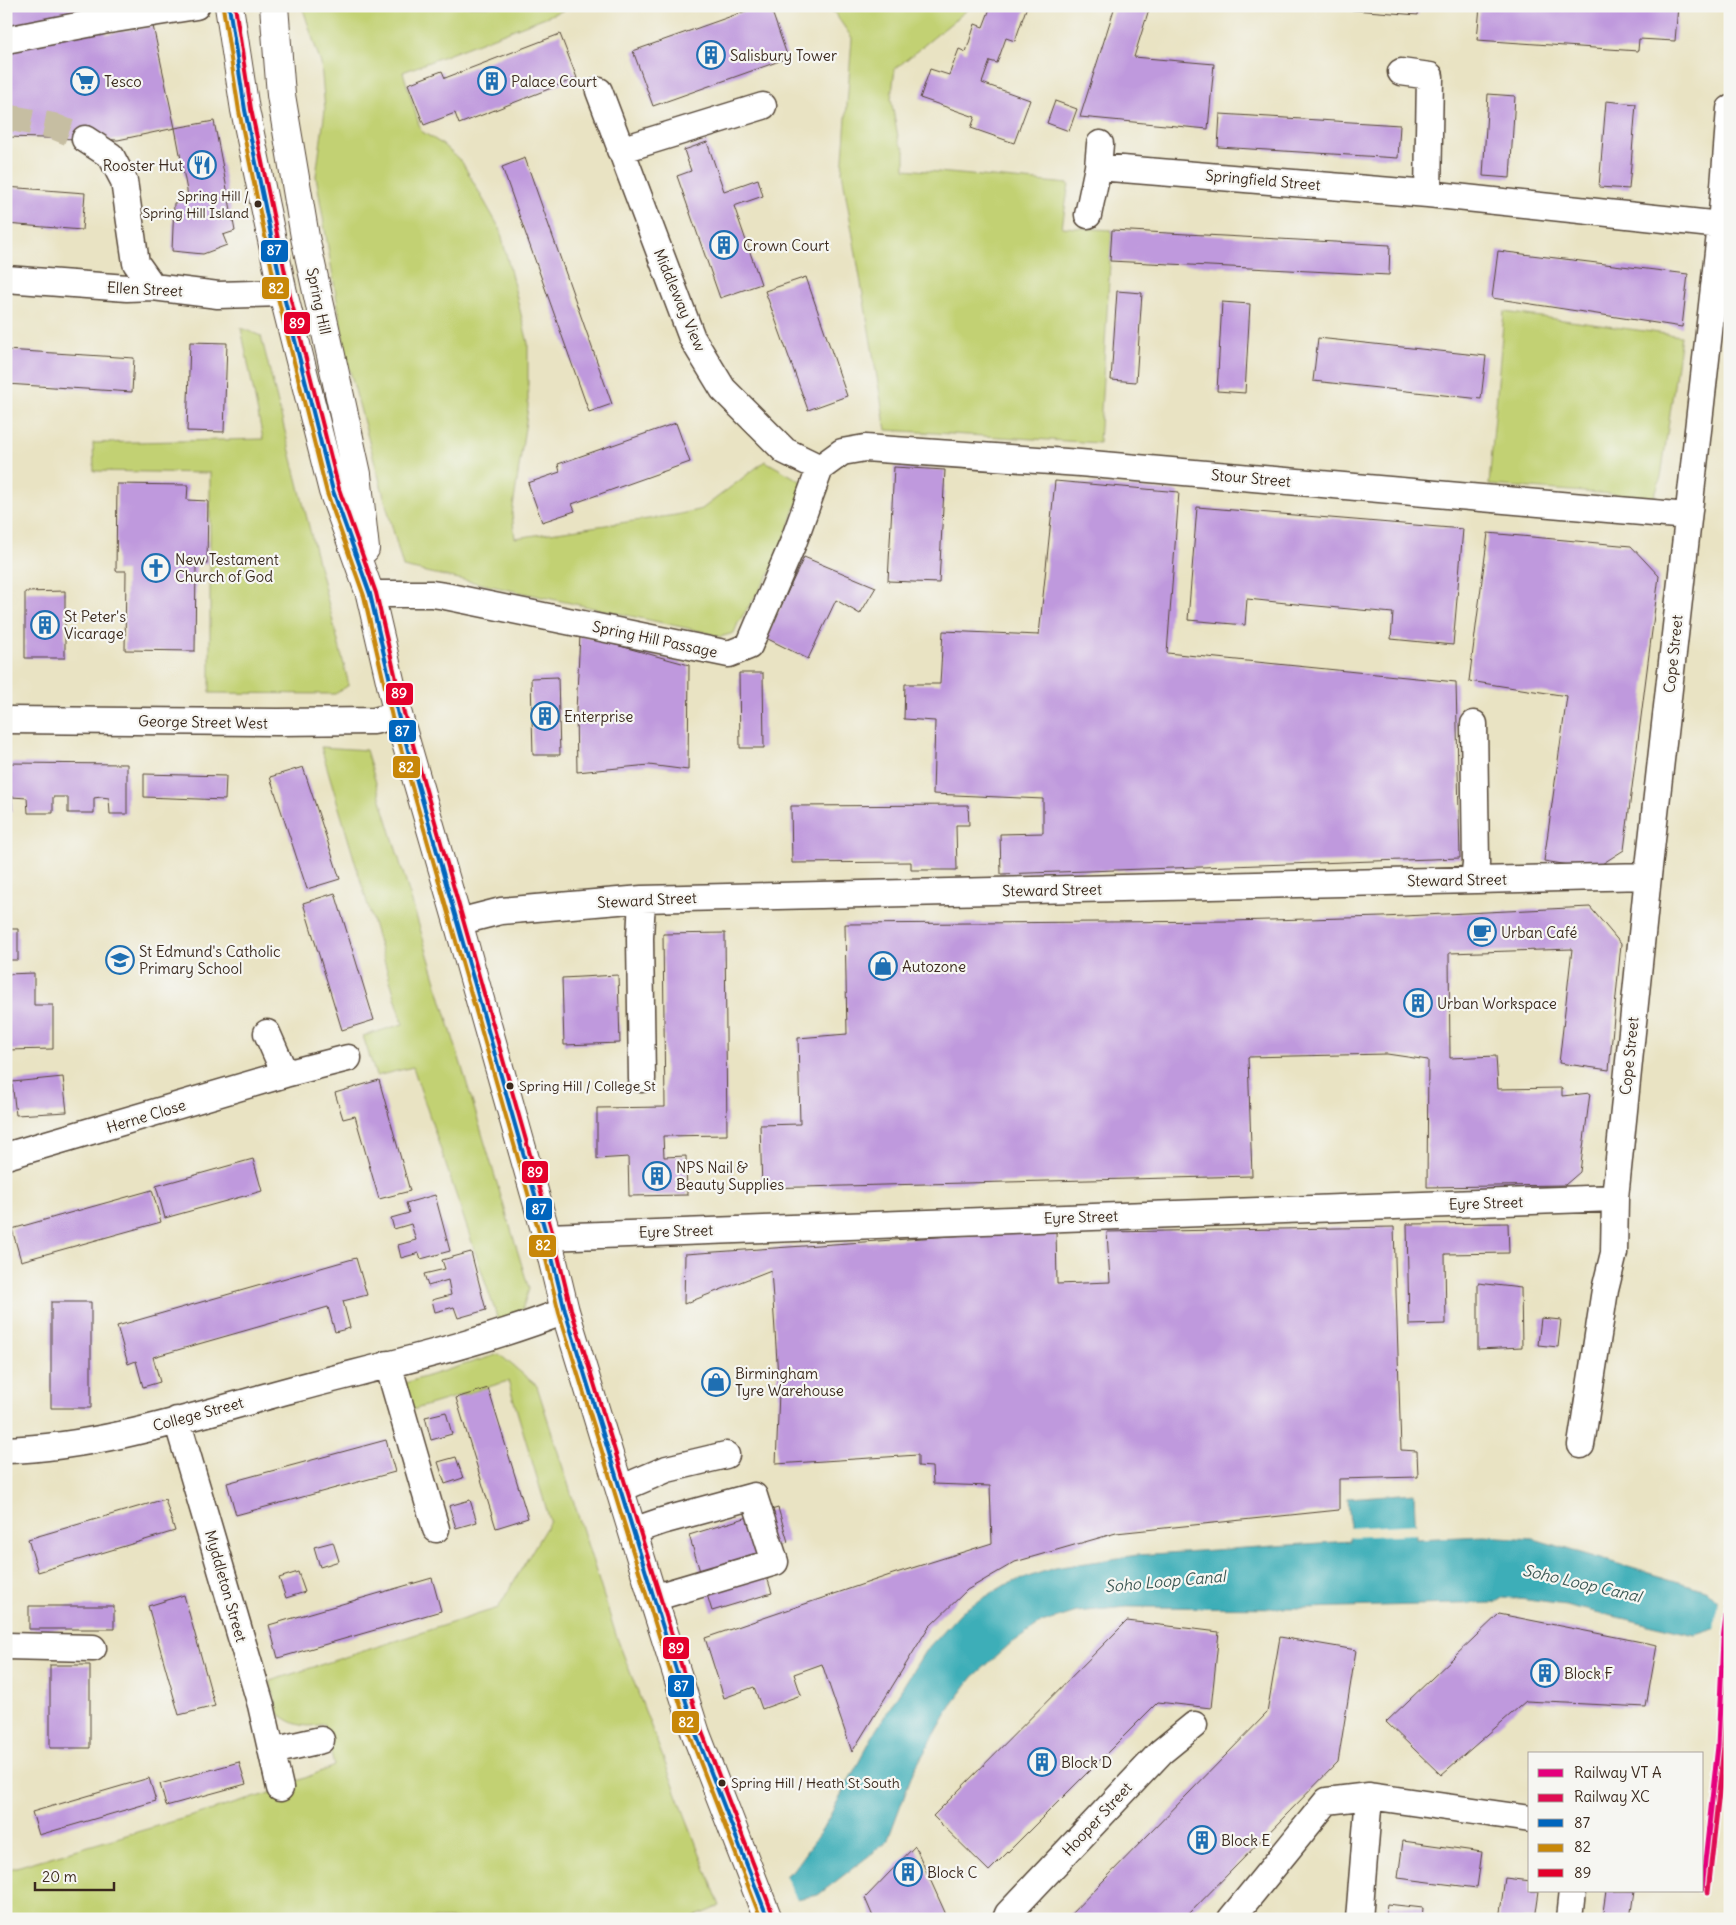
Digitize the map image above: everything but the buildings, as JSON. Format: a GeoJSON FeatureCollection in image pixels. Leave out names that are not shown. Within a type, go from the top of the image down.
{"type":"FeatureCollection","features":[{"type":"Feature","properties":{"kind":"main road","name":"Spring Hill"},"geometry":{"type":"LineString","coordinates":[[228,6],[245,110],[283,293],[333,491],[370,594]]}},
{"type":"Feature","properties":{"kind":"main road","name":"Spring Hill"},"geometry":{"type":"LineString","coordinates":[[274,6],[281,95],[305,237],[356,474],[370,594],[398,715],[547,1237],[565,1311],[653,1598],[696,1734],[750,1877],[768,1919]]}},
{"type":"Feature","properties":{"kind":"street"},"geometry":{"type":"LineString","coordinates":[[6,40],[103,20],[196,6]]}},
{"type":"Feature","properties":{"kind":"street"},"geometry":{"type":"LineString","coordinates":[[1401,72],[1430,76],[1428,194]]}},
{"type":"Feature","properties":{"kind":"street","name":"Middleway View"},"geometry":{"type":"LineString","coordinates":[[599,91],[692,338],[723,389],[785,450],[820,468]]}},
{"type":"Feature","properties":{"kind":"street"},"geometry":{"type":"LineString","coordinates":[[620,150],[763,106]]}},
{"type":"Feature","properties":{"kind":"street","name":"Cope Street"},"geometry":{"type":"LineString","coordinates":[[1581,1445],[1605,1290],[1614,1253],[1615,1198],[1648,876],[1721,225],[1730,109]]}},
{"type":"Feature","properties":{"kind":"street"},"geometry":{"type":"LineString","coordinates":[[85,139],[111,156],[124,181],[136,264],[153,287]]}},
{"type":"Feature","properties":{"kind":"street","name":"Springfield Street"},"geometry":{"type":"LineString","coordinates":[[1088,216],[1099,156],[1721,225]]}},
{"type":"Feature","properties":{"kind":"street","name":"Ellen Street"},"geometry":{"type":"LineString","coordinates":[[6,280],[127,288],[153,287],[218,295],[283,293]]}},
{"type":"Feature","properties":{"kind":"street","name":"Stour Street"},"geometry":{"type":"LineString","coordinates":[[820,468],[842,452],[865,448],[1080,463],[1688,516]]}},
{"type":"Feature","properties":{"kind":"street","name":"Spring Hill Passage"},"geometry":{"type":"LineString","coordinates":[[370,594],[432,594],[445,596],[728,654],[749,646],[793,543],[820,468]]}},
{"type":"Feature","properties":{"kind":"street","name":"George Street West"},"geometry":{"type":"LineString","coordinates":[[6,720],[374,721],[398,715]]}},
{"type":"Feature","properties":{"kind":"street"},"geometry":{"type":"LineString","coordinates":[[1474,724],[1476,863],[1474,880]]}},
{"type":"Feature","properties":{"kind":"street","name":"Steward Street"},"geometry":{"type":"LineString","coordinates":[[458,922],[501,911],[642,899],[1648,876]]}},
{"type":"Feature","properties":{"kind":"street"},"geometry":{"type":"LineString","coordinates":[[642,899],[640,938],[642,1079]]}},
{"type":"Feature","properties":{"kind":"street"},"geometry":{"type":"LineString","coordinates":[[268,1033],[285,1074]]}},
{"type":"Feature","properties":{"kind":"street","name":"Herne Close"},"geometry":{"type":"LineString","coordinates":[[6,1156],[285,1074],[348,1058]]}},
{"type":"Feature","properties":{"kind":"street","name":"Eyre Street"},"geometry":{"type":"LineString","coordinates":[[547,1237],[1615,1198]]}},
{"type":"Feature","properties":{"kind":"street","name":"College Street"},"geometry":{"type":"LineString","coordinates":[[6,1450],[36,1449],[88,1442],[177,1420],[511,1330],[565,1311]]}},
{"type":"Feature","properties":{"kind":"street"},"geometry":{"type":"LineString","coordinates":[[388,1364],[436,1528]]}},
{"type":"Feature","properties":{"kind":"street","name":"Myddleton Street"},"geometry":{"type":"LineString","coordinates":[[177,1420],[261,1705],[280,1788]]}},
{"type":"Feature","properties":{"kind":"street"},"geometry":{"type":"LineString","coordinates":[[620,1489],[667,1469],[726,1455]]}},
{"type":"Feature","properties":{"kind":"street"},"geometry":{"type":"LineString","coordinates":[[633,1532],[662,1521],[754,1496],[775,1562],[653,1598]]}},
{"type":"Feature","properties":{"kind":"street"},"geometry":{"type":"LineString","coordinates":[[6,1646],[93,1648]]}},
{"type":"Feature","properties":{"kind":"street","name":"Hooper Street"},"geometry":{"type":"LineString","coordinates":[[1006,1919],[1008,1914],[1161,1752],[1194,1725]]}},
{"type":"Feature","properties":{"kind":"street"},"geometry":{"type":"LineString","coordinates":[[272,1751],[321,1740]]}},
{"type":"Feature","properties":{"kind":"street"},"geometry":{"type":"LineString","coordinates":[[1231,1919],[1327,1801],[1369,1796],[1528,1819]]}},
{"type":"Feature","properties":{"kind":"street"},"geometry":{"type":"LineString","coordinates":[[1359,1919],[1369,1796]]}},
{"type":"Feature","properties":{"kind":"street"},"geometry":{"type":"LineString","coordinates":[[1569,1919],[1572,1892]]}},
{"type":"Feature","properties":{"kind":"green space"},"geometry":{"type":"Polygon","coordinates":[[[302,6],[574,6],[403,72],[421,131],[442,144],[462,162],[500,229],[528,343],[528,408],[512,514],[515,538],[676,515],[702,509],[765,461],[804,483],[776,564],[738,623],[734,633],[720,637],[705,632],[403,567],[347,360],[316,176],[325,110],[321,64],[302,6]]]}},
{"type":"Feature","properties":{"kind":"green space"},"geometry":{"type":"Polygon","coordinates":[[[828,6],[972,6],[895,69],[891,99],[899,142],[905,150],[905,169],[1069,184],[1062,227],[1112,230],[1099,443],[886,430],[842,172],[852,38],[828,6]]]}},
{"type":"Feature","properties":{"kind":"green space"},"geometry":{"type":"Polygon","coordinates":[[[1504,312],[1681,336],[1661,477],[1654,497],[1489,485],[1504,312]]]}},
{"type":"Feature","properties":{"kind":"green space"},"geometry":{"type":"Polygon","coordinates":[[[241,328],[261,336],[349,685],[335,694],[210,693],[210,473],[94,471],[93,443],[263,439],[241,328]]]}},
{"type":"Feature","properties":{"kind":"green space"},"geometry":{"type":"Polygon","coordinates":[[[321,747],[366,750],[529,1289],[522,1310],[498,1320],[413,1067],[376,1076],[363,1036],[403,1024],[321,747]]]}},
{"type":"Feature","properties":{"kind":"green space"},"geometry":{"type":"Polygon","coordinates":[[[499,1354],[537,1386],[617,1638],[720,1906],[689,1919],[6,1919],[6,1870],[264,1795],[334,1766],[324,1724],[300,1725],[279,1714],[270,1681],[498,1608],[550,1521],[508,1381],[412,1410],[405,1383],[499,1354]]]}},
{"type":"Feature","properties":{"kind":"water","name":"Soho Loop Canal"},"geometry":{"type":"Polygon","coordinates":[[[1414,1493],[1416,1539],[1484,1536],[1534,1539],[1706,1590],[1718,1602],[1717,1628],[1695,1635],[1565,1605],[1504,1597],[1494,1603],[1305,1608],[1127,1607],[1077,1612],[1042,1623],[1009,1645],[973,1677],[951,1706],[913,1772],[887,1842],[818,1895],[796,1899],[762,1919],[723,1919],[792,1871],[822,1830],[876,1730],[925,1651],[962,1611],[1005,1585],[1054,1568],[1137,1555],[1351,1541],[1348,1498],[1414,1493]]]}},
{"type":"Feature","properties":{"kind":"pier"},"geometry":{"type":"Polygon","coordinates":[[[1418,1524],[1418,1534],[1349,1537],[1348,1528],[1418,1524]]]}},
{"type":"Feature","properties":{"kind":"pier"},"geometry":{"type":"Polygon","coordinates":[[[1718,1598],[1730,1602],[1730,1639],[1715,1631],[1718,1598]]]}},
{"type":"Feature","properties":{"kind":"pier"},"geometry":{"type":"Polygon","coordinates":[[[784,1874],[798,1901],[767,1919],[723,1919],[722,1916],[784,1874]]]}},
{"type":"Feature","properties":{"kind":"tunnel"},"geometry":{"type":"LineString","coordinates":[[6,117],[53,126],[85,139]]}},
{"type":"Feature","properties":{"kind":"transit line","name":"87"},"geometry":{"type":"LineString","coordinates":[[229,6],[245,110],[283,293],[333,491],[370,594],[398,715],[547,1237],[565,1311],[696,1734],[768,1919]]}},
{"type":"Feature","properties":{"kind":"transit line","name":"89"},"geometry":{"type":"LineString","coordinates":[[235,6],[251,109],[289,292],[339,489],[376,593],[404,713],[553,1235],[571,1309],[702,1732],[774,1917]]}},
{"type":"Feature","properties":{"kind":"transit line","name":"82"},"geometry":{"type":"LineString","coordinates":[[223,7],[239,111],[277,294],[327,493],[364,596],[392,717],[541,1239],[559,1313],[690,1736],[761,1919]]}},
{"type":"Feature","properties":{"kind":"transit line"},"geometry":{"type":"LineString","coordinates":[[1704,1871],[1718,1746],[1723,1640],[1730,1588]]}},
{"type":"Feature","properties":{"kind":"rail line","name":"XC"},"geometry":{"type":"LineString","coordinates":[[1708,1892],[1724,1747],[1730,1637]]}},
{"type":"Feature","properties":{"kind":"place","name":"Salisbury Tower"},"geometry":{"type":"Point","coordinates":[711,55]}},
{"type":"Feature","properties":{"kind":"place","name":"Tesco"},"geometry":{"type":"Point","coordinates":[85,81]}},
{"type":"Feature","properties":{"kind":"place","name":"Palace Court"},"geometry":{"type":"Point","coordinates":[492,81]}},
{"type":"Feature","properties":{"kind":"place","name":"Rooster Hut"},"geometry":{"type":"Point","coordinates":[202,165]}},
{"type":"Feature","properties":{"kind":"place","name":"Spring Hill / Spring Hill Island"},"geometry":{"type":"Point","coordinates":[258,204]}},
{"type":"Feature","properties":{"kind":"place","name":"Crown Court"},"geometry":{"type":"Point","coordinates":[724,245]}},
{"type":"Feature","properties":{"kind":"place","name":"New Testament Church of God"},"geometry":{"type":"Point","coordinates":[156,568]}},
{"type":"Feature","properties":{"kind":"place","name":"St Peter's Vicarage"},"geometry":{"type":"Point","coordinates":[45,625]}},
{"type":"Feature","properties":{"kind":"place","name":"Enterprise"},"geometry":{"type":"Point","coordinates":[545,716]}},
{"type":"Feature","properties":{"kind":"place","name":"Urban Café"},"geometry":{"type":"Point","coordinates":[1482,932]}},
{"type":"Feature","properties":{"kind":"place","name":"St Edmund's Catholic Primary School"},"geometry":{"type":"Point","coordinates":[120,960]}},
{"type":"Feature","properties":{"kind":"place","name":"Autozone"},"geometry":{"type":"Point","coordinates":[883,966]}},
{"type":"Feature","properties":{"kind":"place","name":"Urban Workspace"},"geometry":{"type":"Point","coordinates":[1418,1003]}},
{"type":"Feature","properties":{"kind":"place","name":"Spring Hill / College St"},"geometry":{"type":"Point","coordinates":[510,1086]}},
{"type":"Feature","properties":{"kind":"place","name":"NPS Nail & Beauty Supplies"},"geometry":{"type":"Point","coordinates":[657,1176]}},
{"type":"Feature","properties":{"kind":"place","name":"Birmingham Tyre Warehouse"},"geometry":{"type":"Point","coordinates":[716,1382]}},
{"type":"Feature","properties":{"kind":"place","name":"Block F"},"geometry":{"type":"Point","coordinates":[1545,1673]}},
{"type":"Feature","properties":{"kind":"place","name":"Block D"},"geometry":{"type":"Point","coordinates":[1042,1762]}},
{"type":"Feature","properties":{"kind":"place","name":"Spring Hill / Heath St South"},"geometry":{"type":"Point","coordinates":[722,1783]}},
{"type":"Feature","properties":{"kind":"place","name":"Block E"},"geometry":{"type":"Point","coordinates":[1202,1840]}},
{"type":"Feature","properties":{"kind":"place","name":"Block C"},"geometry":{"type":"Point","coordinates":[908,1872]}}]}
